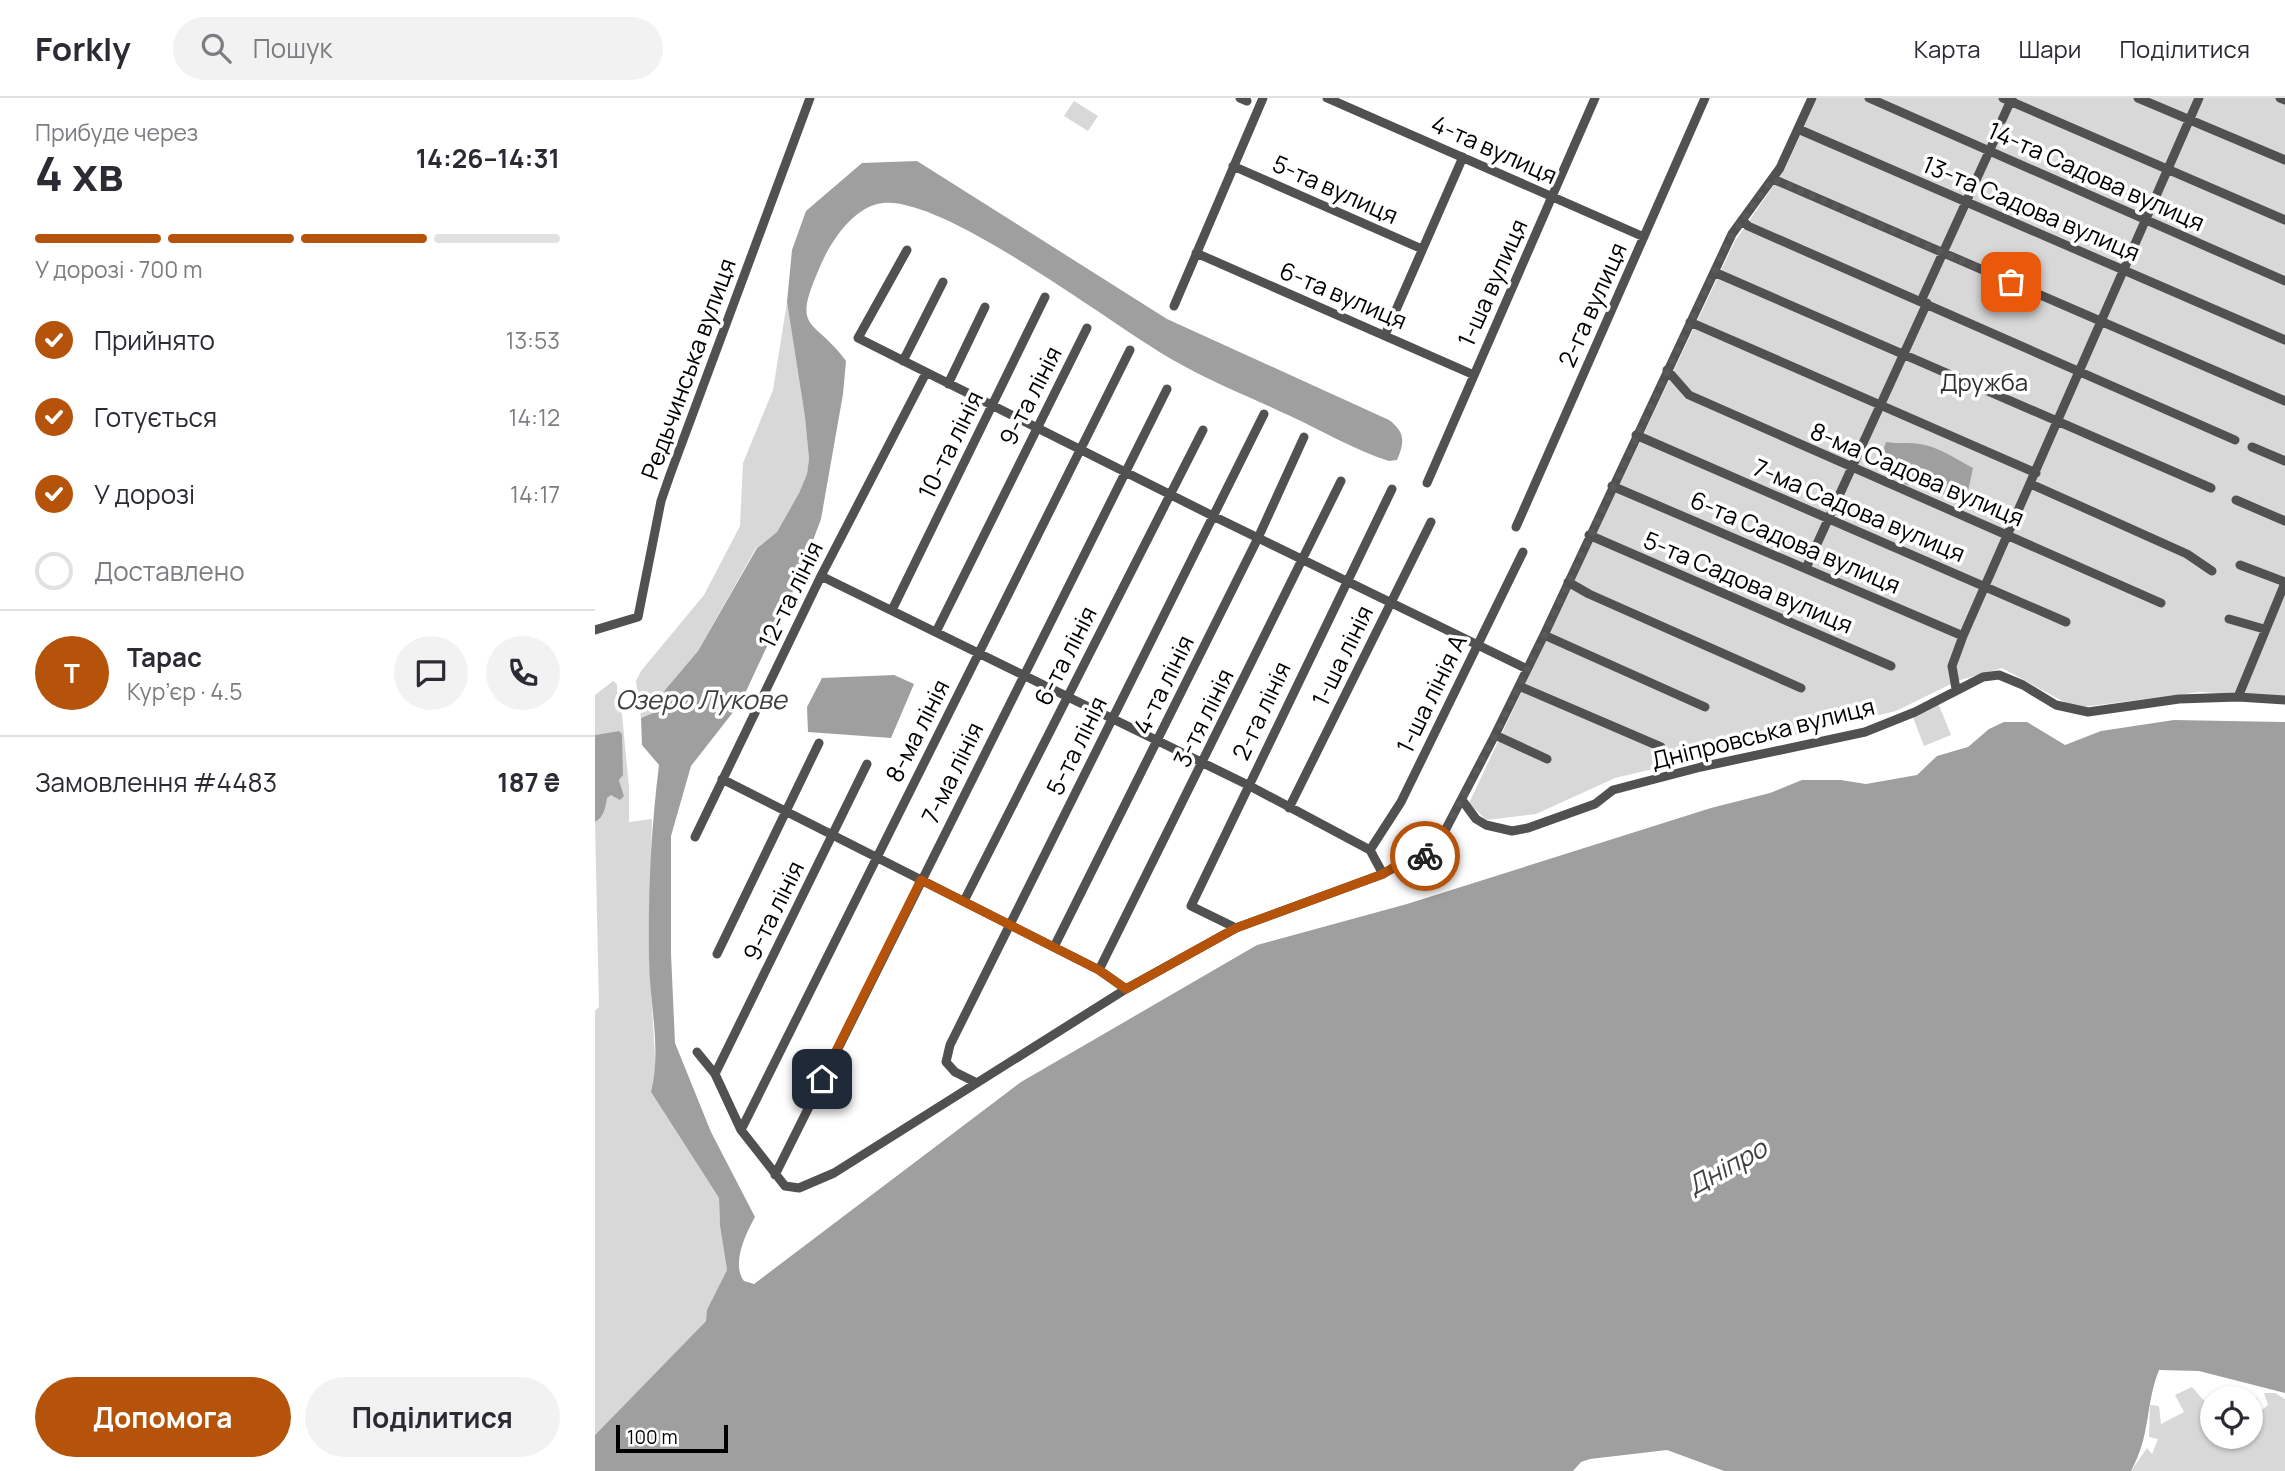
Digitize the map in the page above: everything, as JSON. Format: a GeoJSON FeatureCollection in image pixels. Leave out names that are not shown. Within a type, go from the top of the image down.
{"type":"FeatureCollection","features":[{"type":"Feature","properties":{"kind":"street","name":"Редьчинська вулиця"},"geometry":{"type":"LineString","coordinates":[[595,630],[638,617],[661,501],[810,98]]}},
{"type":"Feature","properties":{"kind":"street"},"geometry":{"type":"LineString","coordinates":[[1174,306],[1263,98]]}},
{"type":"Feature","properties":{"kind":"street","name":"4-та вулиця"},"geometry":{"type":"LineString","coordinates":[[1327,98],[1644,237]]}},
{"type":"Feature","properties":{"kind":"street","name":"1-ша вулиця"},"geometry":{"type":"LineString","coordinates":[[1427,483],[1595,98]]}},
{"type":"Feature","properties":{"kind":"street","name":"2-га вулиця"},"geometry":{"type":"LineString","coordinates":[[1516,527],[1705,98]]}},
{"type":"Feature","properties":{"kind":"street"},"geometry":{"type":"LineString","coordinates":[[697,1052],[715,1074],[741,1130],[775,1175],[785,1186],[800,1188],[834,1173],[1126,989],[1236,928],[1383,874],[1400,863],[1424,857],[1437,846],[1544,635],[1714,272],[1742,220],[1773,179],[1812,98]]}},
{"type":"Feature","properties":{"kind":"street","name":"14-та Садова вулиця"},"geometry":{"type":"LineString","coordinates":[[1869,98],[2285,281]]}},
{"type":"Feature","properties":{"kind":"street"},"geometry":{"type":"LineString","coordinates":[[2138,98],[2285,160]]}},
{"type":"Feature","properties":{"kind":"street"},"geometry":{"type":"LineString","coordinates":[[1956,689],[1952,666],[1963,636],[2059,423],[2145,218],[2199,98]]}},
{"type":"Feature","properties":{"kind":"street"},"geometry":{"type":"LineString","coordinates":[[2002,120],[2008,99],[2285,220]]}},
{"type":"Feature","properties":{"kind":"street","name":"13-та Садова вулиця"},"geometry":{"type":"LineString","coordinates":[[1798,129],[2285,340]]}},
{"type":"Feature","properties":{"kind":"street"},"geometry":{"type":"LineString","coordinates":[[1806,568],[1904,354],[1942,253],[1998,132]]}},
{"type":"Feature","properties":{"kind":"street"},"geometry":{"type":"LineString","coordinates":[[1385,335],[1463,157]]}},
{"type":"Feature","properties":{"kind":"street","name":"5-та вулиця"},"geometry":{"type":"LineString","coordinates":[[1233,166],[1422,249]]}},
{"type":"Feature","properties":{"kind":"street"},"geometry":{"type":"LineString","coordinates":[[1773,179],[2285,401]]}},
{"type":"Feature","properties":{"kind":"street"},"geometry":{"type":"LineString","coordinates":[[1742,220],[1748,226],[2235,440]]}},
{"type":"Feature","properties":{"kind":"street"},"geometry":{"type":"LineString","coordinates":[[907,250],[858,338],[1345,582],[1527,669]]}},
{"type":"Feature","properties":{"kind":"street","name":"6-та вулиця"},"geometry":{"type":"LineString","coordinates":[[1196,253],[1474,374]]}},
{"type":"Feature","properties":{"kind":"street"},"geometry":{"type":"LineString","coordinates":[[1714,272],[2211,488]]}},
{"type":"Feature","properties":{"kind":"street"},"geometry":{"type":"LineString","coordinates":[[903,361],[943,282]]}},
{"type":"Feature","properties":{"kind":"street","name":"10-та лінія"},"geometry":{"type":"LineString","coordinates":[[892,610],[1045,297]]}},
{"type":"Feature","properties":{"kind":"street"},"geometry":{"type":"LineString","coordinates":[[948,384],[985,307]]}},
{"type":"Feature","properties":{"kind":"street"},"geometry":{"type":"LineString","coordinates":[[1690,322],[2036,473]]}},
{"type":"Feature","properties":{"kind":"street","name":"9-та лінія"},"geometry":{"type":"LineString","coordinates":[[936,632],[1087,328]]}},
{"type":"Feature","properties":{"kind":"street","name":"8-ма лінія"},"geometry":{"type":"LineString","coordinates":[[741,1130],[1130,351]]}},
{"type":"Feature","properties":{"kind":"street","name":"8-ма Садова вулиця"},"geometry":{"type":"LineString","coordinates":[[1667,370],[1689,395],[1851,469],[2161,603]]}},
{"type":"Feature","properties":{"kind":"street","name":"12-та лінія"},"geometry":{"type":"LineString","coordinates":[[695,837],[821,576],[926,373]]}},
{"type":"Feature","properties":{"kind":"street","name":"7-ма лінія"},"geometry":{"type":"LineString","coordinates":[[775,1175],[1167,389]]}},
{"type":"Feature","properties":{"kind":"street","name":"5-та лінія"},"geometry":{"type":"LineString","coordinates":[[977,1083],[955,1072],[946,1062],[950,1045],[1264,414]]}},
{"type":"Feature","properties":{"kind":"street","name":"6-та лінія"},"geometry":{"type":"LineString","coordinates":[[964,901],[1203,430]]}},
{"type":"Feature","properties":{"kind":"street","name":"7-ма Садова вулиця"},"geometry":{"type":"LineString","coordinates":[[1636,435],[2066,622]]}},
{"type":"Feature","properties":{"kind":"street","name":"4-та лінія"},"geometry":{"type":"LineString","coordinates":[[1054,947],[1258,538],[1304,437]]}},
{"type":"Feature","properties":{"kind":"street"},"geometry":{"type":"LineString","coordinates":[[2252,447],[2285,461]]}},
{"type":"Feature","properties":{"kind":"street","name":"3-тя лінія"},"geometry":{"type":"LineString","coordinates":[[1099,970],[1341,481]]}},
{"type":"Feature","properties":{"kind":"street"},"geometry":{"type":"LineString","coordinates":[[2031,485],[2187,554],[2212,571]]}},
{"type":"Feature","properties":{"kind":"street","name":"6-та Садова вулиця"},"geometry":{"type":"LineString","coordinates":[[1612,486],[1963,636]]}},
{"type":"Feature","properties":{"kind":"street","name":"2-га лінія"},"geometry":{"type":"LineString","coordinates":[[1236,928],[1191,906],[1392,489]]}},
{"type":"Feature","properties":{"kind":"street"},"geometry":{"type":"LineString","coordinates":[[2236,500],[2285,521]]}},
{"type":"Feature","properties":{"kind":"street","name":"1-ша лінія"},"geometry":{"type":"LineString","coordinates":[[1289,808],[1431,522]]}},
{"type":"Feature","properties":{"kind":"street","name":"5-та Садова вулиця"},"geometry":{"type":"LineString","coordinates":[[1589,535],[1891,666]]}},
{"type":"Feature","properties":{"kind":"street","name":"1-ша лінія А"},"geometry":{"type":"LineString","coordinates":[[1370,850],[1401,803],[1523,552]]}},
{"type":"Feature","properties":{"kind":"street"},"geometry":{"type":"LineString","coordinates":[[2238,697],[2285,582],[2239,565]]}},
{"type":"Feature","properties":{"kind":"street"},"geometry":{"type":"LineString","coordinates":[[821,576],[1248,785],[1370,850],[1383,874]]}},
{"type":"Feature","properties":{"kind":"street"},"geometry":{"type":"LineString","coordinates":[[1568,582],[1589,594],[1801,688]]}},
{"type":"Feature","properties":{"kind":"street"},"geometry":{"type":"LineString","coordinates":[[2229,619],[2264,629]]}},
{"type":"Feature","properties":{"kind":"street"},"geometry":{"type":"LineString","coordinates":[[1544,635],[1705,707]]}},
{"type":"Feature","properties":{"kind":"street","name":"Дніпровська вулиця"},"geometry":{"type":"LineString","coordinates":[[1462,800],[1476,819],[1486,825],[1512,831],[1528,828],[1595,804],[1613,790],[1701,766],[1872,729],[1915,712],[1983,677],[1999,675],[2023,685],[2056,705],[2088,712],[2179,699],[2238,697],[2285,700]]}},
{"type":"Feature","properties":{"kind":"street"},"geometry":{"type":"LineString","coordinates":[[1519,686],[1661,747]]}},
{"type":"Feature","properties":{"kind":"street"},"geometry":{"type":"LineString","coordinates":[[1495,736],[1547,759]]}},
{"type":"Feature","properties":{"kind":"street"},"geometry":{"type":"LineString","coordinates":[[717,954],[819,743]]}},
{"type":"Feature","properties":{"kind":"street","name":"9-та лінія"},"geometry":{"type":"LineString","coordinates":[[715,1074],[867,764]]}},
{"type":"Feature","properties":{"kind":"street"},"geometry":{"type":"LineString","coordinates":[[722,779],[1099,970],[1126,989]]}},
{"type":"Feature","properties":{"kind":"green space","name":"Дружба"},"geometry":{"type":"Polygon","coordinates":[[[1817,98],[2285,98],[2285,697],[2200,692],[2075,708],[2002,668],[1957,681],[1896,711],[1615,778],[1536,814],[1486,820],[1469,803],[1735,241],[1785,169],[1817,98]]]}},
{"type":"Feature","properties":{"kind":"green space"},"geometry":{"type":"Polygon","coordinates":[[[1074,101],[1098,116],[1088,131],[1064,116],[1074,101]]]}},
{"type":"Feature","properties":{"kind":"green space"},"geometry":{"type":"Polygon","coordinates":[[[787,302],[805,417],[809,459],[807,474],[777,532],[756,548],[698,651],[665,690],[653,713],[641,718],[636,681],[641,671],[704,595],[740,526],[743,463],[773,390],[787,302]]]}},
{"type":"Feature","properties":{"kind":"green space"},"geometry":{"type":"Polygon","coordinates":[[[613,681],[617,684],[617,699],[621,704],[629,787],[629,822],[652,819],[649,959],[656,1072],[651,1092],[719,1198],[727,1270],[708,1310],[706,1321],[595,1435],[595,1011],[599,1007],[595,822],[603,815],[606,798],[610,795],[624,796],[619,779],[619,731],[595,735],[595,695],[613,681]]]}},
{"type":"Feature","properties":{"kind":"green space"},"geometry":{"type":"Polygon","coordinates":[[[1938,703],[1951,735],[1924,746],[1912,715],[1938,703]]]}},
{"type":"Feature","properties":{"kind":"green space"},"geometry":{"type":"Polygon","coordinates":[[[2192,1387],[2200,1396],[2200,1449],[2263,1449],[2263,1409],[2268,1405],[2264,1393],[2275,1393],[2285,1399],[2285,1471],[2131,1471],[2147,1448],[2152,1454],[2158,1439],[2149,1437],[2150,1405],[2159,1406],[2161,1424],[2184,1412],[2175,1395],[2192,1387]]]}},
{"type":"Feature","properties":{"kind":"water"},"geometry":{"type":"Polygon","coordinates":[[[917,161],[1167,319],[1389,420],[1401,433],[1402,443],[1397,460],[1389,461],[1350,446],[1201,375],[1146,343],[1029,266],[946,220],[911,206],[883,203],[872,206],[843,228],[823,259],[807,304],[810,322],[846,361],[843,394],[821,519],[799,578],[741,702],[691,766],[671,836],[671,954],[675,1043],[711,1132],[755,1217],[739,1257],[740,1274],[744,1281],[754,1284],[1021,1082],[1257,945],[1407,904],[1711,808],[1770,793],[1802,780],[1841,780],[1866,784],[1917,775],[1937,756],[1968,747],[1989,729],[2004,722],[2027,722],[2065,745],[2101,731],[2174,720],[2285,722],[2285,1393],[2199,1371],[2159,1370],[2142,1445],[2131,1471],[1724,1471],[1667,1450],[1590,1459],[1581,1462],[1573,1471],[595,1471],[595,1435],[706,1321],[707,1310],[727,1270],[719,1198],[651,1092],[655,1042],[649,910],[659,765],[642,745],[641,718],[653,713],[665,690],[698,651],[757,548],[777,532],[807,474],[809,459],[805,417],[787,302],[792,250],[806,211],[862,163],[917,161]]]}},
{"type":"Feature","properties":{"kind":"water"},"geometry":{"type":"Polygon","coordinates":[[[1886,442],[1916,443],[1934,448],[1973,468],[1968,491],[1941,495],[1936,487],[1924,478],[1908,485],[1897,482],[1897,469],[1881,457],[1886,442]]]}},
{"type":"Feature","properties":{"kind":"water"},"geometry":{"type":"Polygon","coordinates":[[[894,675],[914,684],[891,738],[808,732],[807,707],[822,678],[894,675]]]}},
{"type":"Feature","properties":{"kind":"water"},"geometry":{"type":"Polygon","coordinates":[[[619,731],[622,734],[623,775],[619,780],[624,796],[620,800],[611,795],[607,798],[603,814],[595,822],[595,735],[619,731]]]}},
{"type":"Feature","properties":{"kind":"way so far"},"geometry":{"type":"LineString","coordinates":[[1425,856],[1437,846],[1495,736],[1732,234],[1773,179],[2011,282]]}},
{"type":"Feature","properties":{"kind":"route"},"geometry":{"type":"LineString","coordinates":[[822,1079],[921,880],[1099,970],[1126,989],[1236,928],[1383,874],[1400,863],[1425,856]]}},
{"type":"Feature","properties":{"kind":"water label","name":"Озеро Лукове"},"geometry":{"type":"Point","coordinates":[701,700]}},
{"type":"Feature","properties":{"kind":"water label","name":"Дніпро"},"geometry":{"type":"Point","coordinates":[1727,1167]}}]}
